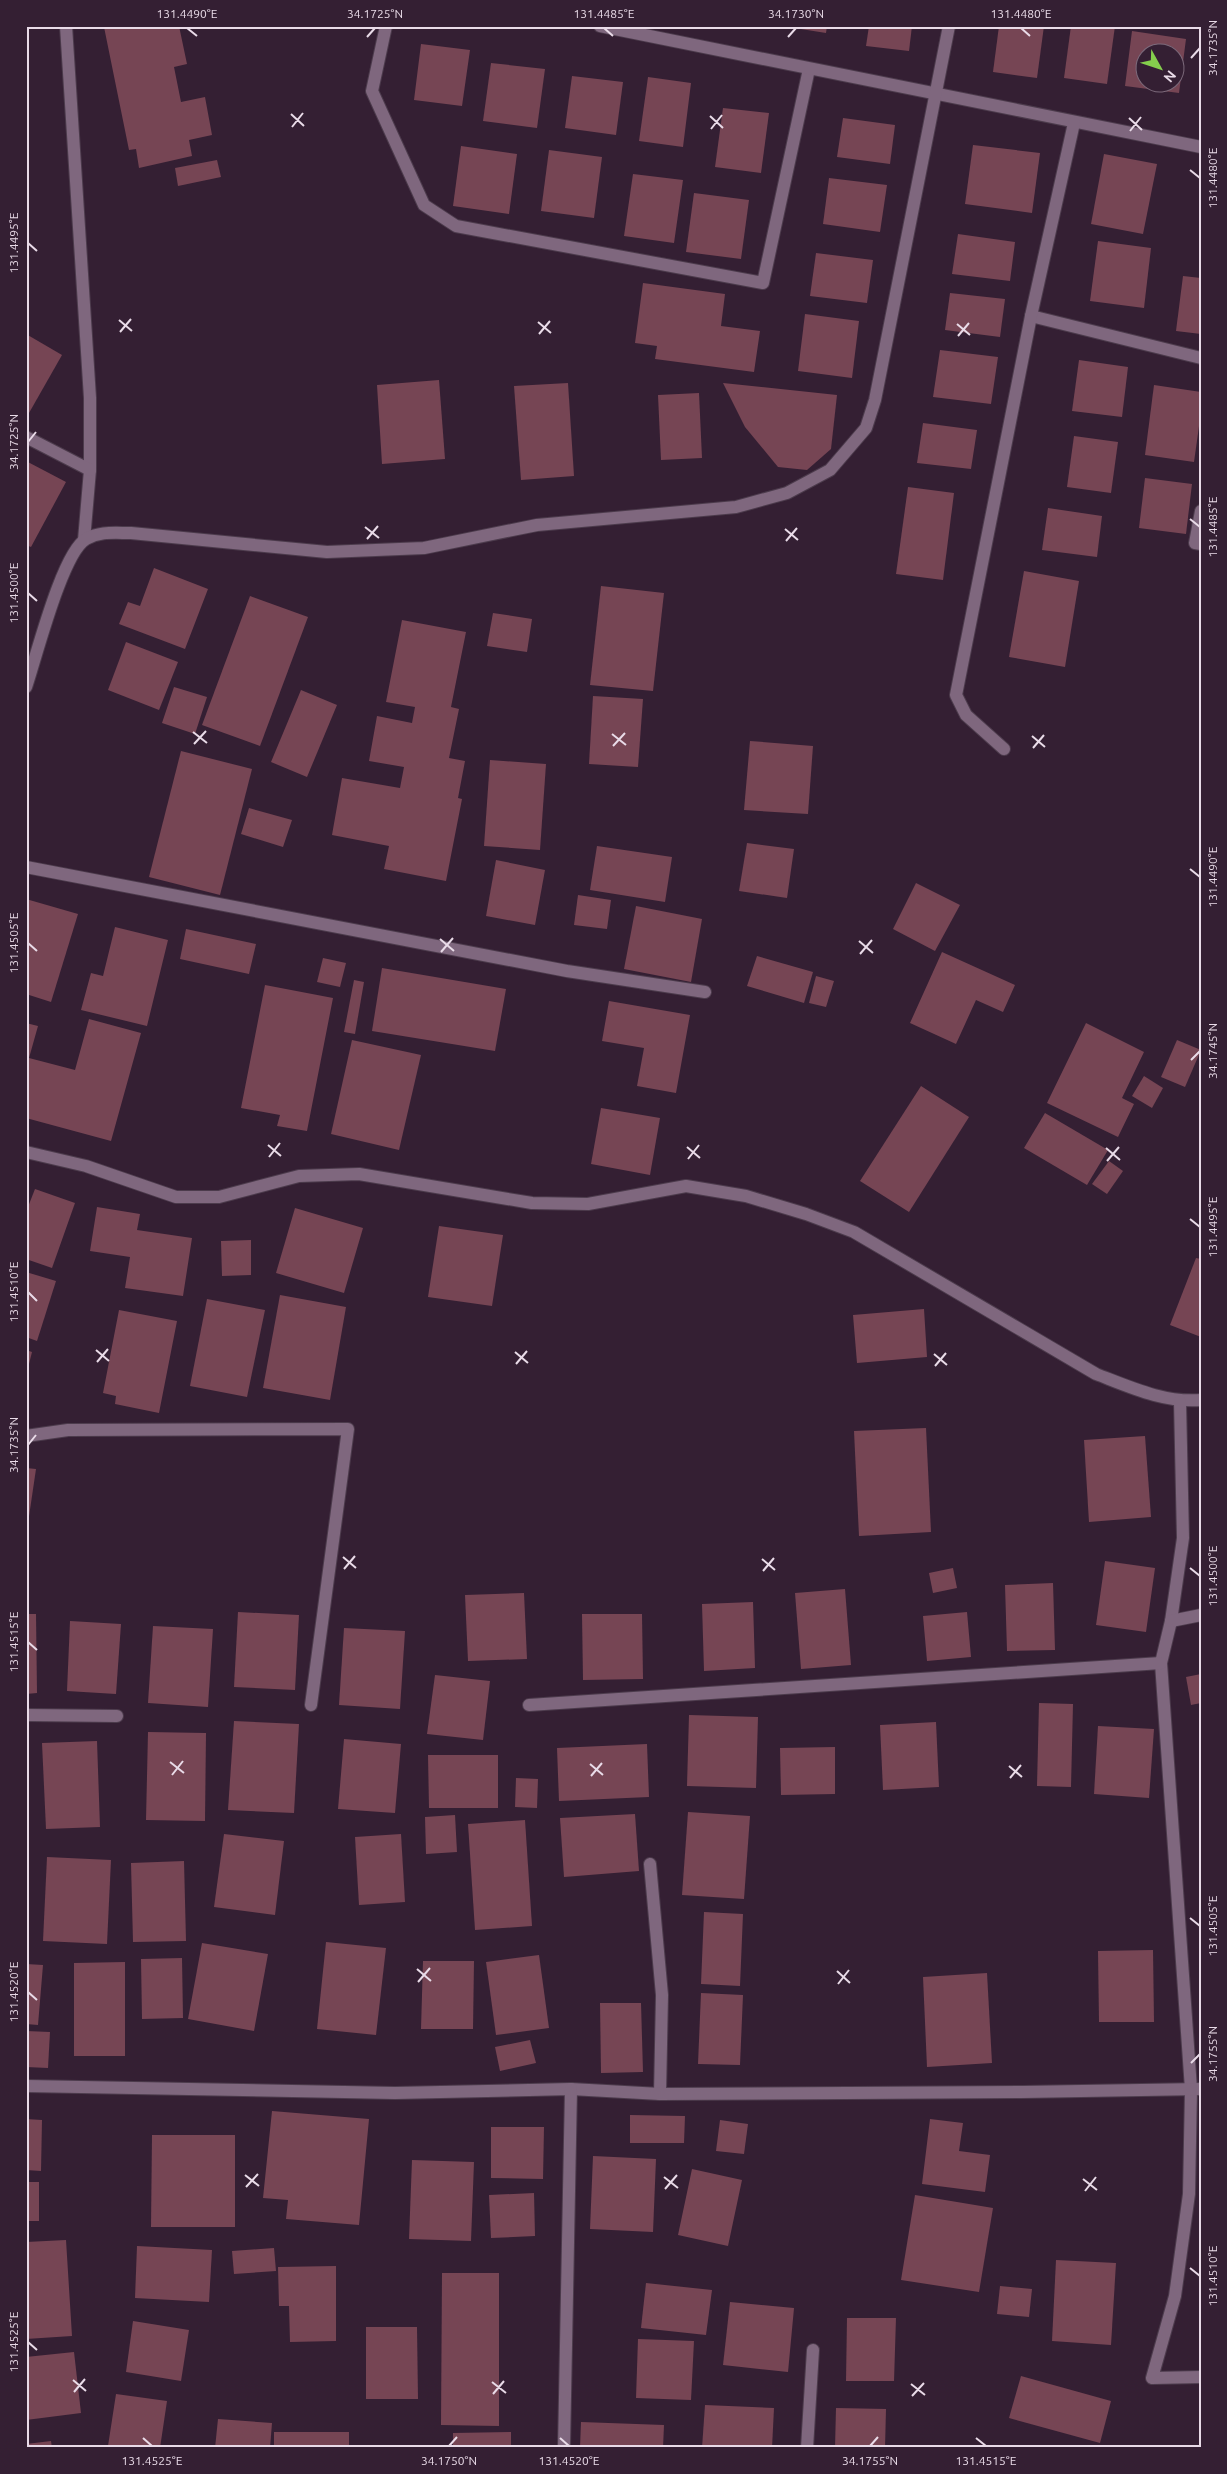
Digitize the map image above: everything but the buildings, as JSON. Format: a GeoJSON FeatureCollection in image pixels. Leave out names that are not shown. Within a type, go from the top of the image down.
{"type":"FeatureCollection","features":[{"type":"Feature","properties":{"kind":"street"},"geometry":{"type":"LineString","coordinates":[[66,26],[90,398],[90,470],[84,540]]}},
{"type":"Feature","properties":{"kind":"street"},"geometry":{"type":"LineString","coordinates":[[386,26],[372,91],[424,205],[456,226],[763,283],[809,68]]}},
{"type":"Feature","properties":{"kind":"street"},"geometry":{"type":"LineString","coordinates":[[600,26],[1201,147]]}},
{"type":"Feature","properties":{"kind":"street"},"geometry":{"type":"LineString","coordinates":[[26,687],[67,564],[84,540],[100,532],[130,533],[328,552],[424,548],[537,525],[736,507],[787,493],[830,470],[866,428],[875,400],[949,26]]}},
{"type":"Feature","properties":{"kind":"street"},"geometry":{"type":"LineString","coordinates":[[1004,749],[966,714],[956,695],[1031,316],[1074,122]]}},
{"type":"Feature","properties":{"kind":"street"},"geometry":{"type":"LineString","coordinates":[[1031,316],[1201,358]]}},
{"type":"Feature","properties":{"kind":"street"},"geometry":{"type":"LineString","coordinates":[[26,437],[90,470]]}},
{"type":"Feature","properties":{"kind":"street"},"geometry":{"type":"LineString","coordinates":[[1201,511],[1195,543],[1201,544]]}},
{"type":"Feature","properties":{"kind":"street"},"geometry":{"type":"LineString","coordinates":[[26,867],[567,972],[705,992]]}},
{"type":"Feature","properties":{"kind":"street"},"geometry":{"type":"LineString","coordinates":[[26,1152],[86,1166],[176,1197],[220,1197],[299,1176],[359,1174],[532,1203],[588,1204],[686,1186],[746,1196],[806,1214],[854,1232],[1096,1374],[1139,1391],[1180,1402],[1201,1400]]}},
{"type":"Feature","properties":{"kind":"street"},"geometry":{"type":"LineString","coordinates":[[1180,1402],[1183,1538],[1171,1621],[1161,1663],[1196,2089],[1189,2194],[1175,2296],[1152,2378],[1201,2377]]}},
{"type":"Feature","properties":{"kind":"street"},"geometry":{"type":"LineString","coordinates":[[26,1436],[68,1430],[348,1429],[311,1705]]}},
{"type":"Feature","properties":{"kind":"street"},"geometry":{"type":"LineString","coordinates":[[1171,1621],[1201,1615]]}},
{"type":"Feature","properties":{"kind":"street"},"geometry":{"type":"LineString","coordinates":[[529,1705],[1161,1663]]}},
{"type":"Feature","properties":{"kind":"street"},"geometry":{"type":"LineString","coordinates":[[26,1715],[117,1716]]}},
{"type":"Feature","properties":{"kind":"street"},"geometry":{"type":"LineString","coordinates":[[650,1864],[662,1995],[660,2094]]}},
{"type":"Feature","properties":{"kind":"street"},"geometry":{"type":"LineString","coordinates":[[26,2086],[395,2093],[571,2089],[660,2094],[1196,2089]]}},
{"type":"Feature","properties":{"kind":"street"},"geometry":{"type":"LineString","coordinates":[[564,2448],[571,2089]]}},
{"type":"Feature","properties":{"kind":"street"},"geometry":{"type":"LineString","coordinates":[[807,2448],[813,2350]]}}]}
